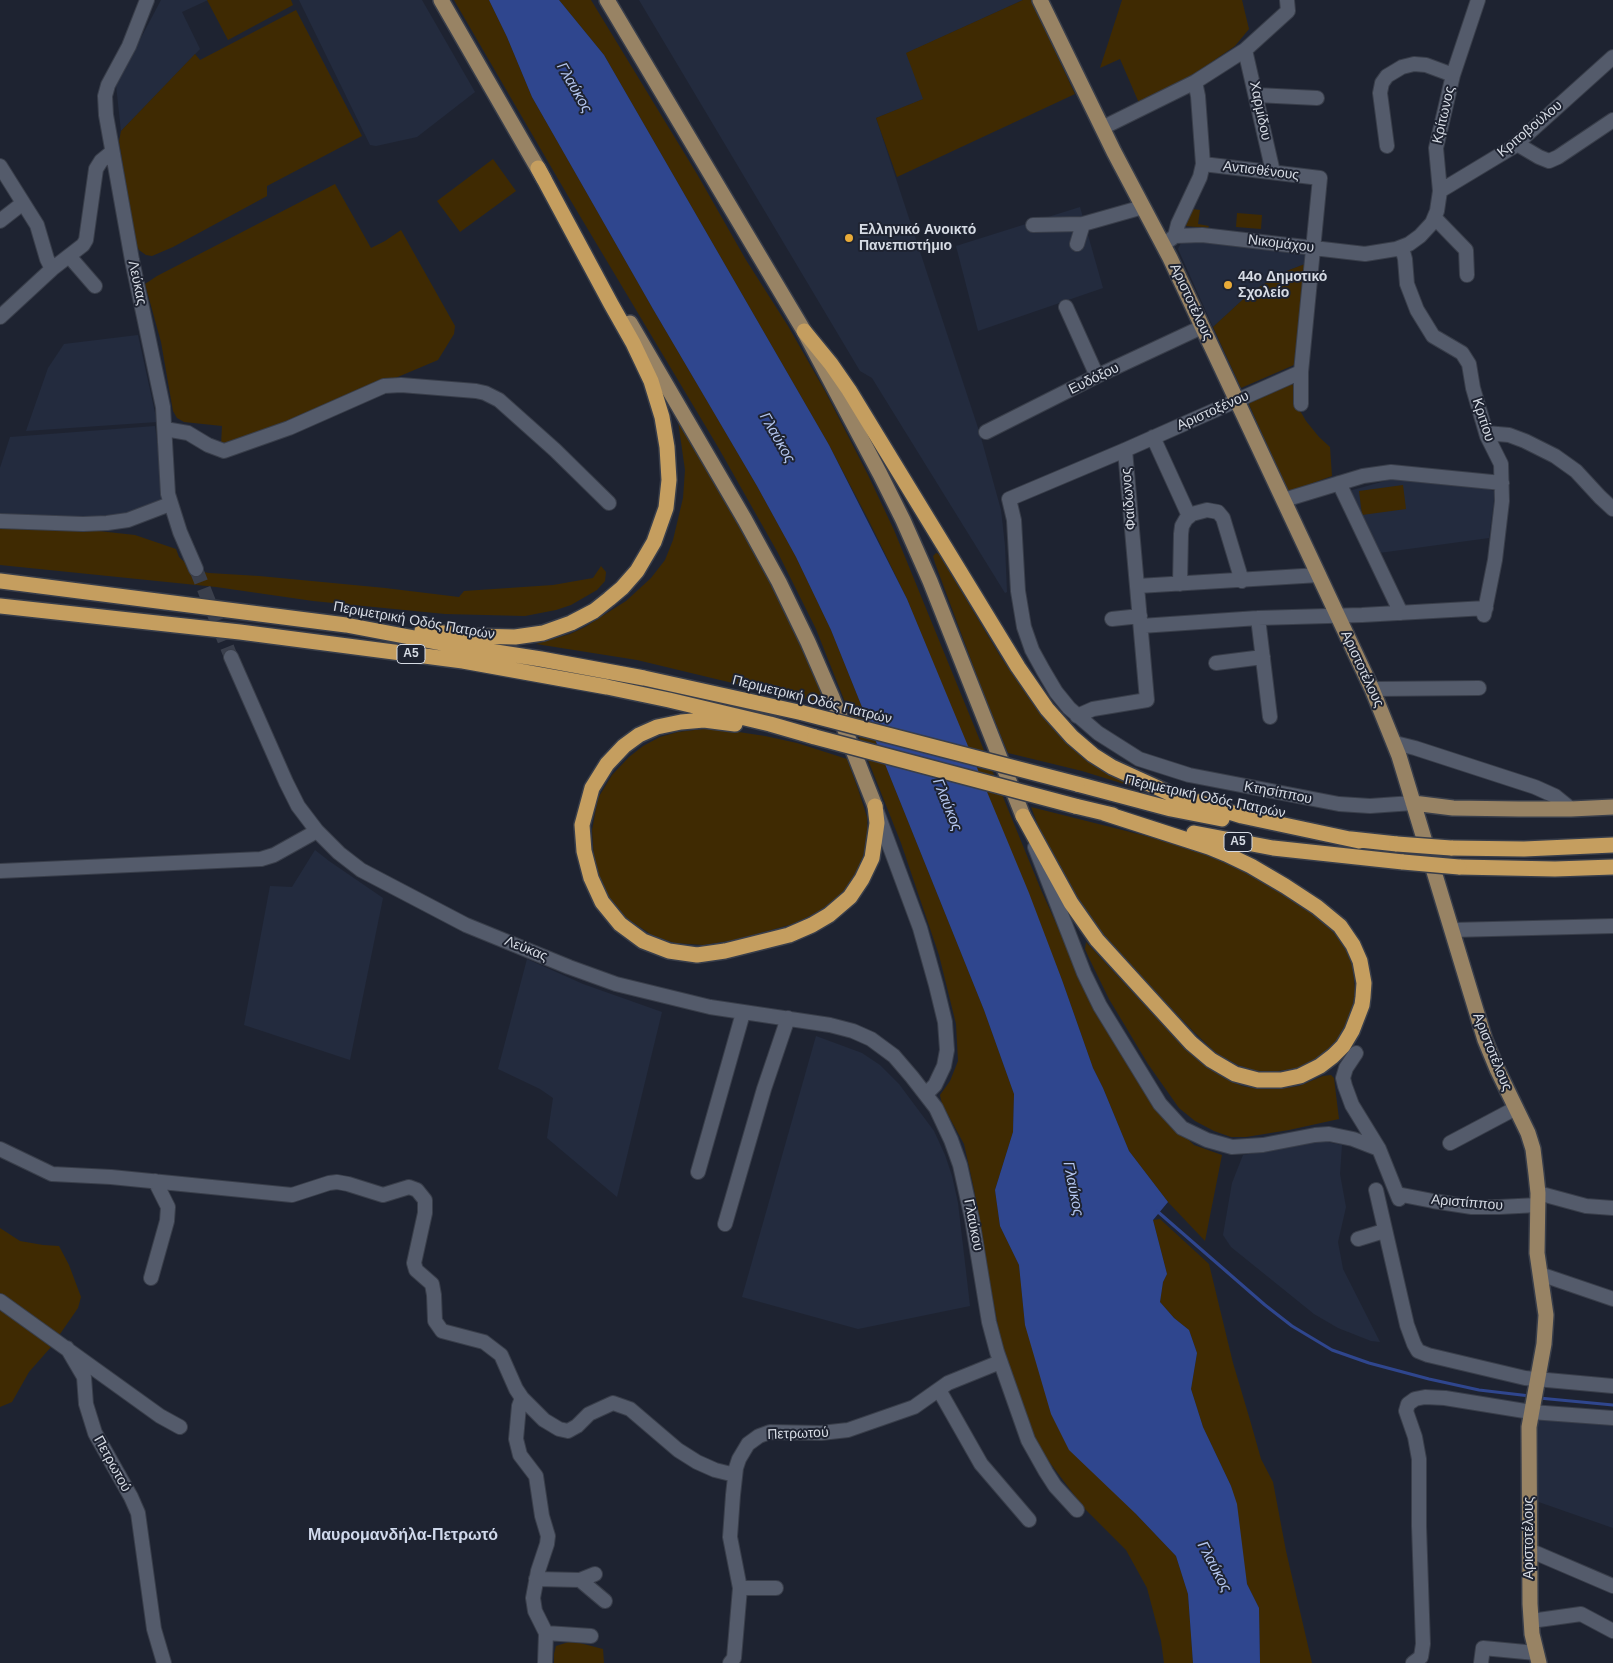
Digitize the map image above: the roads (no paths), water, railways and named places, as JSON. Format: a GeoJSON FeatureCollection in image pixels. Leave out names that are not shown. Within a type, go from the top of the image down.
{"type":"FeatureCollection","features":[{"type":"Feature","properties":{"kind":"highway"},"geometry":{"type":"LineString","coordinates":[[346,625],[493,637],[529,636],[543,633],[571,623],[609,600],[637,571],[654,542],[666,508],[669,480],[664,431],[655,392],[633,343],[538,168]]}},
{"type":"Feature","properties":{"kind":"highway"},"geometry":{"type":"LineString","coordinates":[[804,331],[849,390],[1018,667],[1047,709],[1072,737],[1093,755],[1112,767],[1169,794],[1242,816],[1359,840]]}},
{"type":"Feature","properties":{"kind":"highway","name":"Περιμετρική Οδός Πατρών"},"geometry":{"type":"LineString","coordinates":[[0,581],[346,625],[644,678],[803,713],[1171,809],[1257,826],[1359,840],[1451,848],[1524,849],[1613,845]]}},
{"type":"Feature","properties":{"kind":"highway","name":"Α5"},"geometry":{"type":"LineString","coordinates":[[0,606],[240,632],[462,661],[607,687],[770,724],[1075,806],[1222,840],[1314,854],[1459,867],[1522,869],[1613,866]]}},
{"type":"Feature","properties":{"kind":"highway"},"geometry":{"type":"LineString","coordinates":[[811,736],[704,720],[657,727],[639,735],[624,746],[607,764],[592,788],[582,825],[584,851],[590,878],[602,902],[620,924],[643,941],[669,951],[697,954],[752,945],[789,935],[812,925],[829,915],[850,897],[862,879],[872,858],[877,823],[875,806]]}},
{"type":"Feature","properties":{"kind":"highway"},"geometry":{"type":"LineString","coordinates":[[1023,816],[1070,903],[1097,940],[1191,1043],[1211,1060],[1235,1074],[1258,1080],[1280,1080],[1300,1076],[1320,1066],[1333,1056],[1343,1046],[1352,1031],[1362,1005],[1363,997],[1363,975],[1360,961],[1353,945],[1340,926],[1325,913],[1285,886],[1235,858],[1209,847],[1104,813]]}},
{"type":"Feature","properties":{"kind":"main road"},"geometry":{"type":"LineString","coordinates":[[442,0],[538,168],[745,520],[779,582],[832,697],[875,806]]}},
{"type":"Feature","properties":{"kind":"main road"},"geometry":{"type":"LineString","coordinates":[[607,0],[804,331],[866,446],[903,520],[930,581],[1023,816]]}},
{"type":"Feature","properties":{"kind":"main road","name":"Αριστοτέλους"},"geometry":{"type":"LineString","coordinates":[[1040,0],[1142,207],[1169,240],[1202,327],[1372,689],[1395,743],[1485,1040],[1528,1133],[1538,1199],[1537,1249],[1546,1324],[1529,1427],[1528,1550],[1531,1622],[1538,1658]]}},
{"type":"Feature","properties":{"kind":"main road","name":"Κτησίππου"},"geometry":{"type":"LineString","coordinates":[[1413,803],[1454,808],[1613,808]]}},
{"type":"Feature","properties":{"kind":"street","name":"Λεύκας"},"geometry":{"type":"LineString","coordinates":[[148,0],[129,46],[106,90],[106,114],[132,260],[158,381],[165,430],[167,485],[170,504],[196,569]]}},
{"type":"Feature","properties":{"kind":"street"},"geometry":{"type":"LineString","coordinates":[[1102,128],[1195,82],[1245,50],[1288,11],[1287,0]]}},
{"type":"Feature","properties":{"kind":"street","name":"Κρίτωνος"},"geometry":{"type":"LineString","coordinates":[[1435,218],[1440,191],[1436,150],[1453,75],[1478,0]]}},
{"type":"Feature","properties":{"kind":"street","name":"Χαρμίδου"},"geometry":{"type":"LineString","coordinates":[[1245,50],[1273,172]]}},
{"type":"Feature","properties":{"kind":"street","name":"Κριτοβούλου"},"geometry":{"type":"LineString","coordinates":[[1440,191],[1517,144],[1613,57]]}},
{"type":"Feature","properties":{"kind":"street"},"geometry":{"type":"LineString","coordinates":[[1387,146],[1380,97],[1382,83],[1386,76],[1402,67],[1414,64],[1426,65],[1453,75]]}},
{"type":"Feature","properties":{"kind":"street"},"geometry":{"type":"LineString","coordinates":[[1169,240],[1201,174],[1203,164],[1200,115],[1195,82]]}},
{"type":"Feature","properties":{"kind":"street"},"geometry":{"type":"LineString","coordinates":[[1256,95],[1317,98]]}},
{"type":"Feature","properties":{"kind":"street"},"geometry":{"type":"LineString","coordinates":[[1517,144],[1549,161],[1613,120]]}},
{"type":"Feature","properties":{"kind":"street"},"geometry":{"type":"LineString","coordinates":[[0,317],[52,269],[83,245],[86,240],[96,169],[101,160],[112,152]]}},
{"type":"Feature","properties":{"kind":"street","name":"Αντισθένους"},"geometry":{"type":"LineString","coordinates":[[1203,164],[1320,178],[1314,248]]}},
{"type":"Feature","properties":{"kind":"street"},"geometry":{"type":"LineString","coordinates":[[0,166],[40,232],[47,259],[52,269]]}},
{"type":"Feature","properties":{"kind":"street"},"geometry":{"type":"LineString","coordinates":[[0,221],[23,203]]}},
{"type":"Feature","properties":{"kind":"street"},"geometry":{"type":"LineString","coordinates":[[1033,226],[1084,224],[1142,207]]}},
{"type":"Feature","properties":{"kind":"street"},"geometry":{"type":"LineString","coordinates":[[1402,248],[1423,234],[1435,218],[1466,250],[1467,275]]}},
{"type":"Feature","properties":{"kind":"street"},"geometry":{"type":"LineString","coordinates":[[1077,244],[1084,224]]}},
{"type":"Feature","properties":{"kind":"street","name":"Νικομάχου"},"geometry":{"type":"LineString","coordinates":[[1169,240],[1217,236],[1365,254],[1402,248]]}},
{"type":"Feature","properties":{"kind":"street"},"geometry":{"type":"LineString","coordinates":[[1301,404],[1301,372],[1314,248]]}},
{"type":"Feature","properties":{"kind":"street","name":"Κριτίου"},"geometry":{"type":"LineString","coordinates":[[1401,613],[1485,611],[1497,542],[1502,483],[1501,464],[1486,433],[1473,388],[1469,364],[1462,353],[1433,336],[1416,310],[1407,284],[1406,262],[1402,248]]}},
{"type":"Feature","properties":{"kind":"street"},"geometry":{"type":"LineString","coordinates":[[69,256],[95,286]]}},
{"type":"Feature","properties":{"kind":"street"},"geometry":{"type":"LineString","coordinates":[[1066,307],[1098,376]]}},
{"type":"Feature","properties":{"kind":"street","name":"Ευδόξου"},"geometry":{"type":"LineString","coordinates":[[986,432],[1202,327]]}},
{"type":"Feature","properties":{"kind":"street","name":"Αριστοξένου"},"geometry":{"type":"LineString","coordinates":[[1125,450],[1301,372]]}},
{"type":"Feature","properties":{"kind":"street"},"geometry":{"type":"LineString","coordinates":[[165,430],[188,433],[208,445],[224,451],[296,425],[384,386],[401,385],[476,391],[499,400],[609,502]]}},
{"type":"Feature","properties":{"kind":"street"},"geometry":{"type":"LineString","coordinates":[[1486,433],[1510,436],[1525,441],[1555,456],[1576,470],[1600,498],[1613,509]]}},
{"type":"Feature","properties":{"kind":"street"},"geometry":{"type":"LineString","coordinates":[[1153,437],[1189,516]]}},
{"type":"Feature","properties":{"kind":"street","name":"Φαίδωνος"},"geometry":{"type":"LineString","coordinates":[[1020,614],[1014,520],[1009,498],[1125,450],[1147,700],[1093,709],[1077,716]]}},
{"type":"Feature","properties":{"kind":"street"},"geometry":{"type":"LineString","coordinates":[[1284,500],[1363,476],[1397,471],[1502,483]]}},
{"type":"Feature","properties":{"kind":"street"},"geometry":{"type":"LineString","coordinates":[[1112,619],[1140,622],[1401,613],[1339,483]]}},
{"type":"Feature","properties":{"kind":"street"},"geometry":{"type":"LineString","coordinates":[[0,521],[75,524],[107,523],[128,520],[170,504]]}},
{"type":"Feature","properties":{"kind":"street"},"geometry":{"type":"LineString","coordinates":[[1180,584],[1181,530],[1189,516],[1207,510],[1216,511],[1221,515],[1242,580]]}},
{"type":"Feature","properties":{"kind":"street"},"geometry":{"type":"LineString","coordinates":[[1138,586],[1319,575]]}},
{"type":"Feature","properties":{"kind":"street","name":"Κτησίππου"},"geometry":{"type":"LineString","coordinates":[[1020,614],[1028,640],[1042,670],[1061,698],[1077,716],[1104,738],[1134,756],[1157,766],[1190,775],[1339,804],[1370,806],[1413,803]]}},
{"type":"Feature","properties":{"kind":"street"},"geometry":{"type":"LineString","coordinates":[[1258,618],[1270,717]]}},
{"type":"Feature","properties":{"kind":"street","name":"Λεύκας"},"geometry":{"type":"LineString","coordinates":[[231,657],[291,792],[303,814],[339,853],[361,870],[466,925],[616,984],[710,1007],[830,1025],[853,1031],[871,1039],[886,1049],[926,1094]]}},
{"type":"Feature","properties":{"kind":"street"},"geometry":{"type":"LineString","coordinates":[[1216,663],[1263,657]]}},
{"type":"Feature","properties":{"kind":"street"},"geometry":{"type":"LineString","coordinates":[[1372,689],[1479,688]]}},
{"type":"Feature","properties":{"kind":"street"},"geometry":{"type":"LineString","coordinates":[[1395,743],[1416,748],[1535,787],[1555,796],[1571,809]]}},
{"type":"Feature","properties":{"kind":"street"},"geometry":{"type":"LineString","coordinates":[[875,806],[920,928],[945,1022],[947,1043],[944,1066],[935,1085],[926,1094]]}},
{"type":"Feature","properties":{"kind":"street"},"geometry":{"type":"LineString","coordinates":[[1023,816],[1081,966],[1100,1006],[1160,1104],[1182,1128],[1207,1140],[1232,1147],[1263,1145],[1330,1134],[1353,1139],[1379,1150]]}},
{"type":"Feature","properties":{"kind":"street"},"geometry":{"type":"LineString","coordinates":[[0,871],[261,859],[274,855],[317,831]]}},
{"type":"Feature","properties":{"kind":"street"},"geometry":{"type":"LineString","coordinates":[[1452,930],[1613,926]]}},
{"type":"Feature","properties":{"kind":"street"},"geometry":{"type":"LineString","coordinates":[[698,1172],[743,1013]]}},
{"type":"Feature","properties":{"kind":"street"},"geometry":{"type":"LineString","coordinates":[[725,1224],[764,1088],[788,1018]]}},
{"type":"Feature","properties":{"kind":"street"},"geometry":{"type":"LineString","coordinates":[[1356,1053],[1346,1068],[1343,1078],[1352,1105],[1379,1150]]}},
{"type":"Feature","properties":{"kind":"street","name":"Γλαύκου"},"geometry":{"type":"LineString","coordinates":[[926,1094],[936,1108],[960,1165],[972,1220],[989,1322],[1000,1362],[1022,1425],[1035,1453],[1056,1486],[1077,1510]]}},
{"type":"Feature","properties":{"kind":"street"},"geometry":{"type":"LineString","coordinates":[[1450,1142],[1516,1108]]}},
{"type":"Feature","properties":{"kind":"street"},"geometry":{"type":"LineString","coordinates":[[0,1149],[52,1174],[111,1176],[292,1194],[337,1182],[383,1195],[408,1187],[417,1190],[425,1200],[425,1213],[414,1263],[416,1270],[432,1284],[435,1321],[442,1330],[484,1342],[501,1356],[522,1398],[544,1420],[558,1429],[568,1431],[577,1426],[589,1414],[613,1403],[630,1409],[678,1450],[697,1462],[715,1470],[735,1474]]}},
{"type":"Feature","properties":{"kind":"street","name":"Αριστίππου"},"geometry":{"type":"LineString","coordinates":[[1379,1150],[1398,1196],[1472,1207],[1499,1207],[1538,1199],[1613,1208]]}},
{"type":"Feature","properties":{"kind":"street"},"geometry":{"type":"LineString","coordinates":[[151,1278],[168,1214],[168,1207],[154,1181]]}},
{"type":"Feature","properties":{"kind":"street"},"geometry":{"type":"LineString","coordinates":[[1376,1190],[1407,1325],[1418,1350],[1428,1355],[1537,1382],[1613,1386]]}},
{"type":"Feature","properties":{"kind":"street"},"geometry":{"type":"LineString","coordinates":[[1358,1239],[1384,1231]]}},
{"type":"Feature","properties":{"kind":"street"},"geometry":{"type":"LineString","coordinates":[[1540,1274],[1613,1299]]}},
{"type":"Feature","properties":{"kind":"street","name":"Πετρωτού"},"geometry":{"type":"LineString","coordinates":[[0,1300],[67,1348],[84,1377],[86,1404],[94,1433],[132,1497],[138,1513],[154,1629],[164,1663]]}},
{"type":"Feature","properties":{"kind":"street"},"geometry":{"type":"LineString","coordinates":[[67,1348],[160,1416],[180,1428]]}},
{"type":"Feature","properties":{"kind":"street","name":"Πετρωτού"},"geometry":{"type":"LineString","coordinates":[[730,1663],[734,1658],[740,1588],[730,1537],[735,1474],[744,1449],[752,1440],[765,1433],[840,1431],[909,1409],[954,1380],[1000,1362]]}},
{"type":"Feature","properties":{"kind":"street"},"geometry":{"type":"LineString","coordinates":[[939,1390],[981,1464],[1029,1520]]}},
{"type":"Feature","properties":{"kind":"street"},"geometry":{"type":"LineString","coordinates":[[1414,1663],[1421,1657],[1423,1644],[1419,1479],[1416,1444],[1406,1405],[1415,1399],[1425,1397],[1445,1398],[1613,1418]]}},
{"type":"Feature","properties":{"kind":"street"},"geometry":{"type":"LineString","coordinates":[[522,1398],[519,1406],[516,1439],[520,1454],[536,1476],[542,1516],[548,1536],[536,1579],[533,1598],[535,1611],[546,1633],[545,1663]]}},
{"type":"Feature","properties":{"kind":"street"},"geometry":{"type":"LineString","coordinates":[[1528,1550],[1613,1586]]}},
{"type":"Feature","properties":{"kind":"street"},"geometry":{"type":"LineString","coordinates":[[536,1579],[580,1580],[595,1574]]}},
{"type":"Feature","properties":{"kind":"street"},"geometry":{"type":"LineString","coordinates":[[580,1580],[604,1600]]}},
{"type":"Feature","properties":{"kind":"street"},"geometry":{"type":"LineString","coordinates":[[740,1588],[776,1588]]}},
{"type":"Feature","properties":{"kind":"street"},"geometry":{"type":"LineString","coordinates":[[1531,1622],[1581,1614],[1613,1632]]}},
{"type":"Feature","properties":{"kind":"street"},"geometry":{"type":"LineString","coordinates":[[546,1633],[591,1636]]}},
{"type":"Feature","properties":{"kind":"street"},"geometry":{"type":"LineString","coordinates":[[1482,1663],[1483,1648],[1538,1658]]}},
{"type":"Feature","properties":{"kind":"water","name":"Γλαύκος"},"geometry":{"type":"Polygon","coordinates":[[[489,0],[559,0],[604,55],[829,445],[907,599],[1029,893],[1093,1068],[1129,1151],[1168,1202],[1153,1220],[1167,1274],[1163,1282],[1160,1302],[1174,1318],[1189,1330],[1197,1353],[1191,1389],[1203,1427],[1231,1486],[1237,1504],[1247,1584],[1259,1608],[1260,1663],[1193,1663],[1188,1594],[1176,1556],[1136,1514],[1069,1450],[1051,1414],[1025,1325],[1019,1265],[1000,1226],[995,1190],[1013,1132],[1014,1094],[984,1010],[831,630],[796,557],[757,486],[532,97],[489,0]]]}},
{"type":"Feature","properties":{"kind":"waterway"},"geometry":{"type":"LineString","coordinates":[[1157,1211],[1265,1305],[1292,1326],[1332,1350],[1369,1363],[1429,1379],[1479,1390],[1530,1396]]}},
{"type":"Feature","properties":{"kind":"waterway"},"geometry":{"type":"LineString","coordinates":[[1539,1398],[1613,1405]]}},
{"type":"Feature","properties":{"kind":"tunnel"},"geometry":{"type":"LineString","coordinates":[[196,569],[231,657]]}},
{"type":"Feature","properties":{"kind":"place","name":"Ελληνικό Ανοικτό Πανεπιστήμιο"},"geometry":{"type":"Point","coordinates":[849,238]}},
{"type":"Feature","properties":{"kind":"place","name":"44ο Δημοτικό Σχολείο"},"geometry":{"type":"Point","coordinates":[1228,285]}},
{"type":"Feature","properties":{"kind":"district","name":"Μαυρομανδήλα-Πετρωτό"},"geometry":{"type":"Point","coordinates":[403,1536]}}]}
